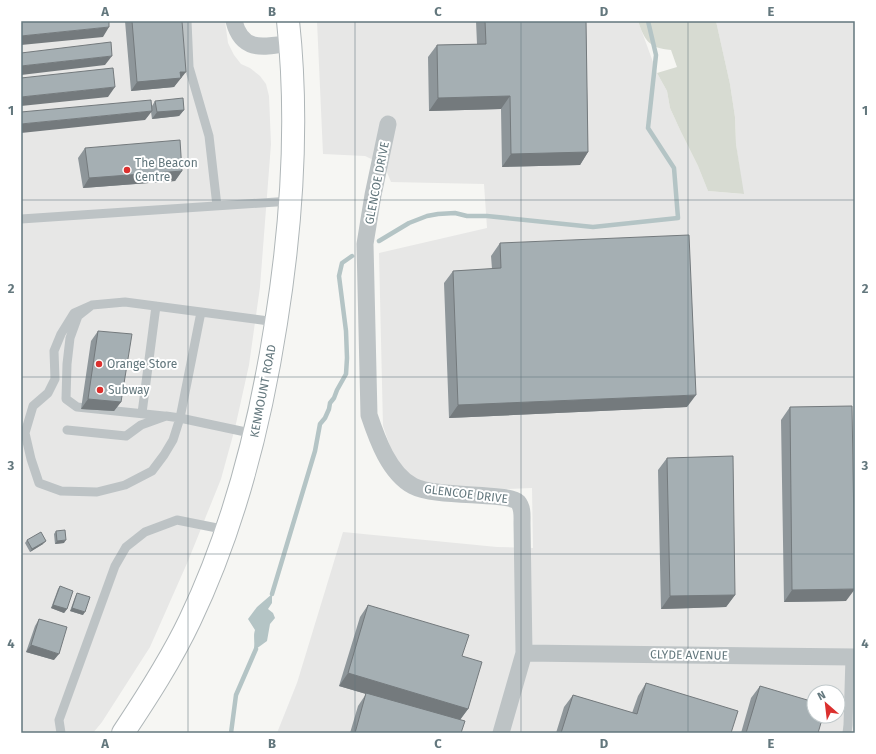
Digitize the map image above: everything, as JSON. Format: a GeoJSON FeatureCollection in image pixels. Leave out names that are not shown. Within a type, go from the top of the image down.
{"type":"FeatureCollection","features":[{"type":"Feature","properties":{"kind":"main road","name":"KENMOUNT ROAD"},"geometry":{"type":"LineString","coordinates":[[123,733],[153,686],[190,621],[227,530],[247,469],[271,359],[286,251],[291,201],[294,104],[288,21]]}},
{"type":"Feature","properties":{"kind":"street"},"geometry":{"type":"LineString","coordinates":[[234,21],[236,30],[242,40],[252,45],[264,46],[290,43]]}},
{"type":"Feature","properties":{"kind":"street","name":"GLENCOE DRIVE"},"geometry":{"type":"LineString","coordinates":[[388,124],[373,195],[365,244],[369,415],[376,436],[386,456],[397,472],[414,486],[424,490],[451,494],[509,498],[518,503],[522,512],[524,653],[501,733]]}},
{"type":"Feature","properties":{"kind":"street","name":"CLYDE AVENUE"},"geometry":{"type":"LineString","coordinates":[[524,653],[852,657]]}},
{"type":"Feature","properties":{"kind":"lane"},"geometry":{"type":"LineString","coordinates":[[187,21],[189,67],[209,136],[217,206]]}},
{"type":"Feature","properties":{"kind":"lane"},"geometry":{"type":"LineString","coordinates":[[21,219],[291,201]]}},
{"type":"Feature","properties":{"kind":"lane"},"geometry":{"type":"LineString","coordinates":[[201,312],[180,418],[174,440],[152,471],[125,486],[97,492],[61,491],[39,483],[31,459],[25,433],[33,406],[48,393],[55,379],[54,351],[61,334],[74,313],[92,305],[125,302],[156,306],[201,312],[276,322]]}},
{"type":"Feature","properties":{"kind":"lane"},"geometry":{"type":"LineString","coordinates":[[92,305],[78,316],[70,338],[66,364],[66,399],[77,407],[180,418],[255,434]]}},
{"type":"Feature","properties":{"kind":"lane"},"geometry":{"type":"LineString","coordinates":[[142,414],[156,306]]}},
{"type":"Feature","properties":{"kind":"lane"},"geometry":{"type":"LineString","coordinates":[[67,430],[126,436],[141,425],[166,416]]}},
{"type":"Feature","properties":{"kind":"lane"},"geometry":{"type":"LineString","coordinates":[[61,733],[59,720],[115,566],[126,547],[145,532],[177,520],[227,530]]}},
{"type":"Feature","properties":{"kind":"lane"},"geometry":{"type":"LineString","coordinates":[[846,733],[848,725],[852,657]]}},
{"type":"Feature","properties":{"kind":"shaded area"},"geometry":{"type":"Polygon","coordinates":[[[21,21],[225,21],[228,43],[234,55],[241,64],[250,68],[260,76],[266,84],[269,96],[271,144],[260,287],[249,365],[235,428],[221,479],[188,561],[150,647],[102,722],[93,733],[21,733],[21,21]]]}},
{"type":"Feature","properties":{"kind":"shaded area"},"geometry":{"type":"Polygon","coordinates":[[[317,21],[638,21],[657,73],[667,91],[670,108],[698,166],[708,191],[743,194],[730,84],[716,21],[855,21],[855,733],[277,733],[297,683],[343,532],[497,547],[533,548],[532,488],[506,489],[415,484],[399,467],[383,426],[379,253],[487,228],[484,184],[391,182],[384,165],[365,156],[323,154],[317,21]]]}},
{"type":"Feature","properties":{"kind":"shaded area"},"geometry":{"type":"Polygon","coordinates":[[[638,21],[716,21],[730,84],[735,117],[736,144],[744,194],[708,191],[698,166],[670,108],[667,91],[657,73],[677,67],[671,50],[658,47],[649,42],[643,34],[638,21]]]}},
{"type":"Feature","properties":{"kind":"shaded area"},"geometry":{"type":"Polygon","coordinates":[[[272,594],[272,603],[268,609],[273,613],[275,618],[270,624],[267,641],[256,649],[254,648],[255,630],[248,619],[257,607],[272,594]]]}},
{"type":"Feature","properties":{"kind":"building"},"geometry":{"type":"Polygon","coordinates":[[[21,21],[109,21],[109,27],[21,36],[21,21]]]}},
{"type":"Feature","properties":{"kind":"building"},"geometry":{"type":"Polygon","coordinates":[[[132,21],[182,21],[186,72],[180,72],[181,78],[137,82],[132,21]]]}},
{"type":"Feature","properties":{"kind":"building"},"geometry":{"type":"Polygon","coordinates":[[[485,21],[586,21],[588,152],[511,154],[510,96],[438,98],[437,45],[486,44],[485,21]]]}},
{"type":"Feature","properties":{"kind":"building"},"geometry":{"type":"Polygon","coordinates":[[[111,42],[112,56],[21,66],[21,53],[111,42]]]}},
{"type":"Feature","properties":{"kind":"building"},"geometry":{"type":"Polygon","coordinates":[[[113,68],[115,87],[21,97],[21,78],[113,68]]]}},
{"type":"Feature","properties":{"kind":"building"},"geometry":{"type":"Polygon","coordinates":[[[183,98],[184,110],[157,112],[155,101],[183,98]]]}},
{"type":"Feature","properties":{"kind":"building"},"geometry":{"type":"Polygon","coordinates":[[[151,100],[152,111],[21,124],[21,112],[151,100]]]}},
{"type":"Feature","properties":{"kind":"building","name":"The Beacon Centre"},"geometry":{"type":"Polygon","coordinates":[[[180,140],[182,171],[89,178],[85,148],[180,140]]]}},
{"type":"Feature","properties":{"kind":"building"},"geometry":{"type":"Polygon","coordinates":[[[689,235],[696,395],[458,405],[453,271],[501,268],[500,243],[689,235]]]}},
{"type":"Feature","properties":{"kind":"building"},"geometry":{"type":"Polygon","coordinates":[[[98,331],[132,334],[121,402],[88,399],[98,331]]]}},
{"type":"Feature","properties":{"kind":"building"},"geometry":{"type":"Polygon","coordinates":[[[852,406],[855,589],[792,590],[790,407],[852,406]]]}},
{"type":"Feature","properties":{"kind":"building"},"geometry":{"type":"Polygon","coordinates":[[[733,456],[735,595],[670,596],[667,458],[733,456]]]}},
{"type":"Feature","properties":{"kind":"building"},"geometry":{"type":"Polygon","coordinates":[[[65,530],[66,540],[57,541],[56,531],[65,530]]]}},
{"type":"Feature","properties":{"kind":"building"},"geometry":{"type":"Polygon","coordinates":[[[41,532],[46,541],[32,549],[27,540],[41,532]]]}},
{"type":"Feature","properties":{"kind":"building"},"geometry":{"type":"Polygon","coordinates":[[[60,586],[73,591],[67,609],[53,605],[60,586]]]}},
{"type":"Feature","properties":{"kind":"building"},"geometry":{"type":"Polygon","coordinates":[[[77,593],[90,597],[85,612],[72,608],[77,593]]]}},
{"type":"Feature","properties":{"kind":"building"},"geometry":{"type":"Polygon","coordinates":[[[368,605],[469,635],[462,656],[482,662],[468,709],[348,673],[368,605]]]}},
{"type":"Feature","properties":{"kind":"building"},"geometry":{"type":"Polygon","coordinates":[[[39,619],[67,627],[59,654],[31,645],[39,619]]]}},
{"type":"Feature","properties":{"kind":"building"},"geometry":{"type":"Polygon","coordinates":[[[646,683],[738,711],[731,733],[561,733],[573,695],[637,714],[646,683]]]}},
{"type":"Feature","properties":{"kind":"building"},"geometry":{"type":"Polygon","coordinates":[[[760,686],[806,700],[806,724],[821,724],[818,733],[746,733],[760,686]]]}},
{"type":"Feature","properties":{"kind":"building"},"geometry":{"type":"Polygon","coordinates":[[[366,693],[465,721],[461,733],[355,733],[366,693]]]}},
{"type":"Feature","properties":{"kind":"waterway"},"geometry":{"type":"LineString","coordinates":[[379,241],[409,223],[427,216],[438,214],[455,213],[467,216],[487,216],[593,227],[678,218],[674,168],[648,128],[656,55],[648,21]]}},
{"type":"Feature","properties":{"kind":"waterway"},"geometry":{"type":"LineString","coordinates":[[272,594],[315,451],[320,424],[325,418],[330,403],[346,374],[346,331],[339,276],[342,263],[352,256]]}},
{"type":"Feature","properties":{"kind":"waterway"},"geometry":{"type":"LineString","coordinates":[[231,733],[236,695],[256,649]]}},
{"type":"Feature","properties":{"kind":"place","name":"The Beacon Centre"},"geometry":{"type":"Point","coordinates":[127,170]}},
{"type":"Feature","properties":{"kind":"place","name":"Orange Store"},"geometry":{"type":"Point","coordinates":[99,364]}},
{"type":"Feature","properties":{"kind":"place","name":"Subway"},"geometry":{"type":"Point","coordinates":[100,390]}}]}
